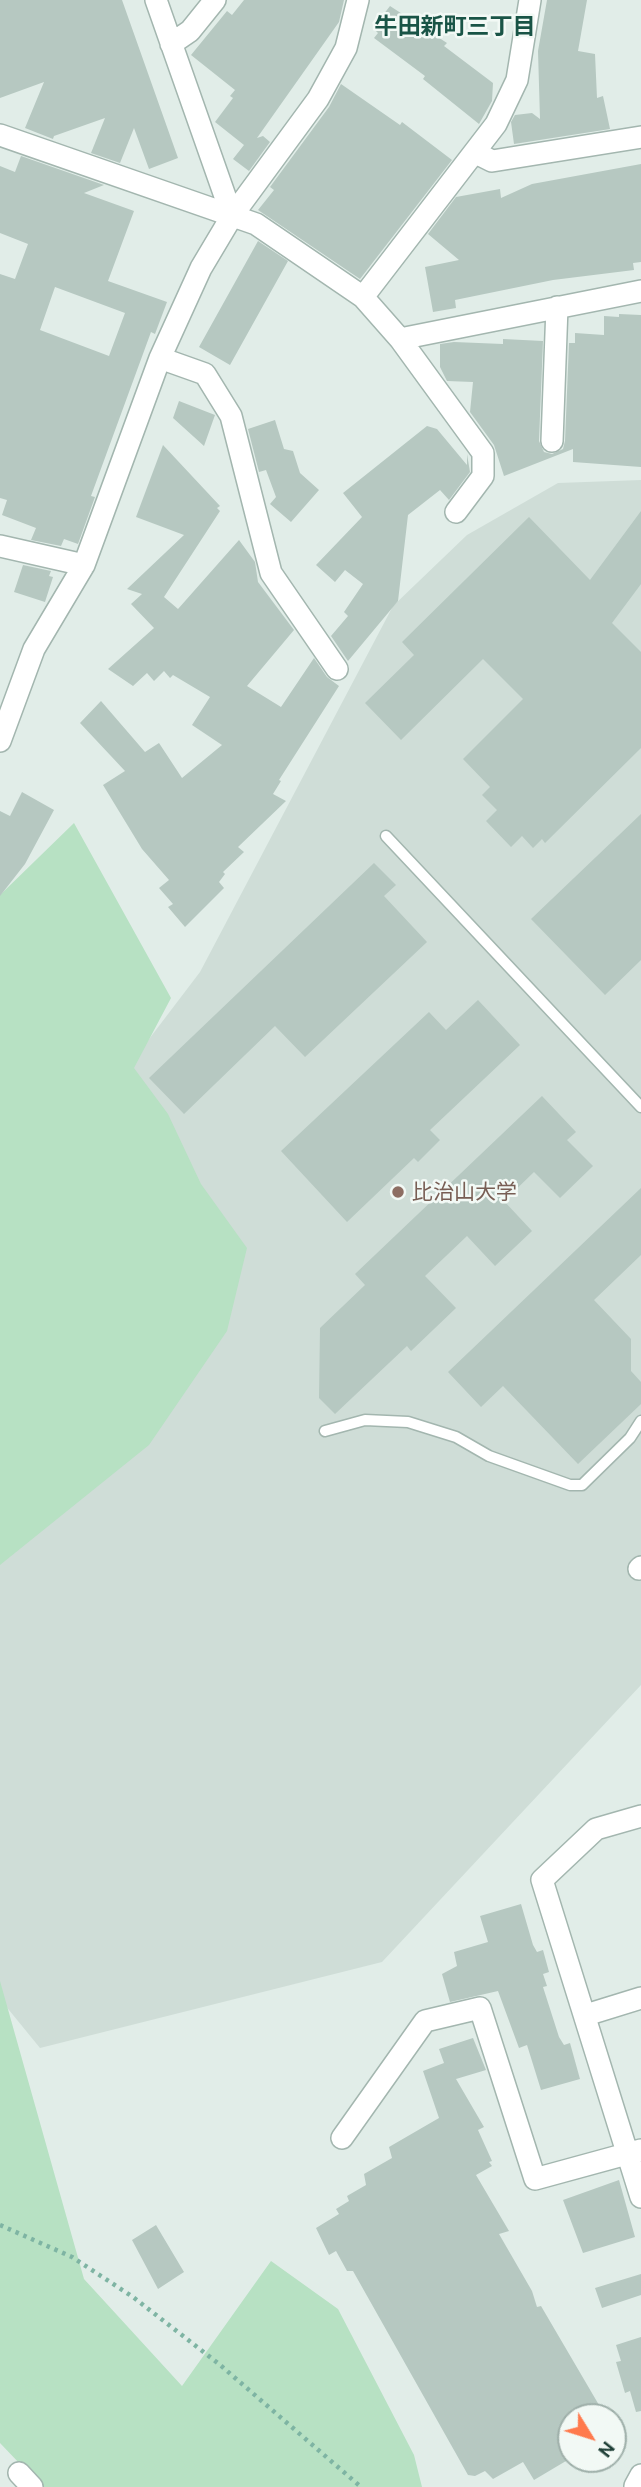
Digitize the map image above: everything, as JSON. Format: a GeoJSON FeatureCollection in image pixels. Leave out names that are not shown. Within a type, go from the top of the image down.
{"type":"FeatureCollection","features":[{"type":"Feature","properties":{"kind":"street"},"geometry":{"type":"LineString","coordinates":[[156,0],[232,216]]}},
{"type":"Feature","properties":{"kind":"street"},"geometry":{"type":"LineString","coordinates":[[171,44],[190,31],[215,0]]}},
{"type":"Feature","properties":{"kind":"street"},"geometry":{"type":"LineString","coordinates":[[0,741],[34,649],[84,565],[160,358],[201,268],[232,216],[318,99],[346,48],[358,0]]}},
{"type":"Feature","properties":{"kind":"street"},"geometry":{"type":"LineString","coordinates":[[363,297],[496,124],[517,80],[530,0]]}},
{"type":"Feature","properties":{"kind":"street"},"geometry":{"type":"LineString","coordinates":[[0,135],[257,224],[363,297],[400,339],[483,453],[483,476],[456,512]]}},
{"type":"Feature","properties":{"kind":"street"},"geometry":{"type":"LineString","coordinates":[[476,152],[492,161],[641,137]]}},
{"type":"Feature","properties":{"kind":"street"},"geometry":{"type":"LineString","coordinates":[[400,339],[641,291]]}},
{"type":"Feature","properties":{"kind":"street"},"geometry":{"type":"LineString","coordinates":[[552,441],[557,307]]}},
{"type":"Feature","properties":{"kind":"street"},"geometry":{"type":"LineString","coordinates":[[160,358],[205,374],[231,416],[271,573],[337,669]]}},
{"type":"Feature","properties":{"kind":"street"},"geometry":{"type":"LineString","coordinates":[[0,546],[84,565]]}},
{"type":"Feature","properties":{"kind":"street"},"geometry":{"type":"LineString","coordinates":[[641,1816],[596,1829],[542,1880],[634,2151],[641,2197]]}},
{"type":"Feature","properties":{"kind":"street"},"geometry":{"type":"LineString","coordinates":[[586,2015],[641,1998]]}},
{"type":"Feature","properties":{"kind":"street"},"geometry":{"type":"LineString","coordinates":[[342,2138],[425,2021],[480,2008],[535,2179],[634,2151]]}},
{"type":"Feature","properties":{"kind":"lane"},"geometry":{"type":"LineString","coordinates":[[386,836],[641,1107]]}},
{"type":"Feature","properties":{"kind":"lane"},"geometry":{"type":"LineString","coordinates":[[324,1431],[365,1420],[408,1422],[456,1437],[489,1456],[570,1485],[582,1485],[630,1438],[641,1421]]}},
{"type":"Feature","properties":{"kind":"path"},"geometry":{"type":"LineString","coordinates":[[0,2225],[72,2257],[133,2297],[219,2364],[361,2487]]}},
{"type":"Feature","properties":{"kind":"shaded area","name":"比治山大学"},"geometry":{"type":"Polygon","coordinates":[[[641,480],[641,1685],[382,1962],[40,2048],[0,1999],[0,1477],[108,1093],[200,972],[393,606],[467,535],[558,483],[641,480]]]}},
{"type":"Feature","properties":{"kind":"green space"},"geometry":{"type":"Polygon","coordinates":[[[74,823],[171,998],[134,1068],[168,1114],[201,1184],[247,1248],[227,1331],[149,1445],[0,1565],[0,895],[74,823]]]}},
{"type":"Feature","properties":{"kind":"green space"},"geometry":{"type":"Polygon","coordinates":[[[0,1981],[84,2279],[182,2386],[271,2261],[338,2309],[414,2455],[422,2487],[42,2487],[0,2443],[0,1981]]]}},
{"type":"Feature","properties":{"kind":"building"},"geometry":{"type":"Polygon","coordinates":[[[0,0],[122,0],[178,158],[149,169],[134,128],[120,163],[91,153],[105,118],[54,136],[53,139],[25,128],[44,82],[0,98],[0,0]]]}},
{"type":"Feature","properties":{"kind":"building"},"geometry":{"type":"Polygon","coordinates":[[[244,0],[344,0],[339,22],[257,138],[263,136],[270,142],[249,171],[233,159],[244,145],[215,122],[233,98],[230,96],[235,90],[191,55],[227,11],[232,15],[244,0]]]}},
{"type":"Feature","properties":{"kind":"building"},"geometry":{"type":"Polygon","coordinates":[[[547,0],[587,0],[578,51],[595,54],[597,98],[603,96],[610,129],[514,144],[511,122],[515,115],[532,113],[540,119],[538,51],[547,0]]]}},
{"type":"Feature","properties":{"kind":"building"},"geometry":{"type":"Polygon","coordinates":[[[390,6],[447,43],[444,46],[493,83],[492,101],[479,124],[423,79],[425,76],[374,38],[378,33],[373,28],[390,6]]]}},
{"type":"Feature","properties":{"kind":"building"},"geometry":{"type":"Polygon","coordinates":[[[341,84],[400,125],[402,122],[452,160],[360,279],[258,210],[274,190],[270,187],[329,107],[341,84]]]}},
{"type":"Feature","properties":{"kind":"building"},"geometry":{"type":"Polygon","coordinates":[[[21,156],[104,185],[84,193],[134,211],[108,281],[167,302],[155,334],[151,332],[91,496],[95,497],[78,544],[64,539],[61,546],[31,540],[36,528],[2,515],[7,500],[0,498],[0,274],[15,279],[28,244],[0,233],[0,166],[15,172],[21,156]],[[55,287],[40,330],[109,356],[125,313],[55,287]]]}},
{"type":"Feature","properties":{"kind":"building"},"geometry":{"type":"Polygon","coordinates":[[[641,164],[641,262],[633,263],[634,270],[553,280],[455,300],[456,308],[433,312],[425,267],[459,260],[428,234],[456,197],[500,189],[501,198],[532,184],[641,164]]]}},
{"type":"Feature","properties":{"kind":"building"},"geometry":{"type":"Polygon","coordinates":[[[258,241],[288,261],[230,365],[199,347],[258,241]]]}},
{"type":"Feature","properties":{"kind":"building"},"geometry":{"type":"Polygon","coordinates":[[[619,314],[641,315],[641,467],[573,462],[573,449],[504,476],[494,445],[470,412],[473,382],[447,381],[440,367],[440,344],[503,344],[503,339],[543,341],[539,441],[544,452],[552,454],[563,449],[565,441],[569,343],[575,343],[575,333],[604,335],[604,316],[619,317],[619,314]]]}},
{"type":"Feature","properties":{"kind":"building"},"geometry":{"type":"Polygon","coordinates":[[[179,401],[215,415],[204,446],[173,418],[179,401]]]}},
{"type":"Feature","properties":{"kind":"building"},"geometry":{"type":"Polygon","coordinates":[[[275,420],[284,449],[293,451],[300,473],[319,490],[291,522],[270,504],[276,497],[266,470],[259,472],[248,429],[275,420]]]}},
{"type":"Feature","properties":{"kind":"building"},"geometry":{"type":"Polygon","coordinates":[[[427,426],[437,429],[467,465],[467,454],[470,472],[449,500],[440,490],[408,515],[398,601],[348,661],[331,636],[348,616],[344,612],[363,584],[345,570],[335,582],[316,565],[362,517],[343,493],[427,426]]]}},
{"type":"Feature","properties":{"kind":"building"},"geometry":{"type":"Polygon","coordinates":[[[163,445],[220,506],[217,508],[220,511],[164,597],[178,609],[239,540],[255,562],[258,582],[294,630],[247,686],[281,707],[314,658],[327,677],[339,686],[279,780],[281,781],[273,794],[286,801],[238,847],[244,852],[223,872],[225,874],[219,882],[224,888],[185,927],[168,907],[173,904],[159,888],[169,880],[142,849],[103,785],[125,771],[80,723],[101,701],[145,752],[159,743],[182,778],[222,745],[192,725],[210,697],[173,675],[170,678],[164,671],[154,681],[147,673],[133,686],[108,669],[154,628],[131,604],[142,594],[127,589],[184,535],[136,517],[163,445]]]}},
{"type":"Feature","properties":{"kind":"building"},"geometry":{"type":"Polygon","coordinates":[[[641,511],[641,584],[612,623],[641,652],[641,748],[545,843],[542,839],[533,848],[522,836],[511,847],[486,821],[497,810],[482,795],[490,787],[463,759],[523,699],[483,659],[401,740],[365,703],[414,655],[402,642],[529,517],[590,580],[641,511]]]}},
{"type":"Feature","properties":{"kind":"building"},"geometry":{"type":"Polygon","coordinates":[[[23,565],[51,571],[49,576],[53,577],[45,602],[14,592],[23,565]]]}},
{"type":"Feature","properties":{"kind":"building"},"geometry":{"type":"Polygon","coordinates":[[[22,792],[54,810],[25,864],[0,896],[0,811],[10,816],[22,792]]]}},
{"type":"Feature","properties":{"kind":"building"},"geometry":{"type":"Polygon","coordinates":[[[641,814],[641,960],[605,995],[531,919],[641,814]]]}},
{"type":"Feature","properties":{"kind":"building"},"geometry":{"type":"Polygon","coordinates":[[[374,863],[396,885],[384,896],[427,942],[305,1057],[275,1026],[184,1114],[149,1078],[374,863]]]}},
{"type":"Feature","properties":{"kind":"building"},"geometry":{"type":"Polygon","coordinates":[[[478,1000],[520,1045],[430,1130],[440,1140],[418,1162],[414,1158],[347,1222],[281,1151],[429,1012],[446,1030],[478,1000]]]}},
{"type":"Feature","properties":{"kind":"building"},"geometry":{"type":"Polygon","coordinates":[[[542,1096],[576,1132],[567,1140],[593,1166],[560,1198],[534,1172],[504,1201],[532,1231],[495,1266],[467,1236],[425,1276],[456,1308],[411,1351],[407,1346],[335,1414],[319,1398],[320,1328],[365,1285],[355,1274],[542,1096]]]}},
{"type":"Feature","properties":{"kind":"building"},"geometry":{"type":"Polygon","coordinates":[[[641,1188],[641,1255],[594,1300],[631,1339],[631,1371],[641,1382],[641,1404],[578,1464],[503,1386],[481,1407],[448,1372],[641,1188]]]}},
{"type":"Feature","properties":{"kind":"building"},"geometry":{"type":"Polygon","coordinates":[[[521,1904],[533,1945],[537,1952],[543,1950],[549,1972],[543,1974],[547,1986],[543,1987],[559,2037],[564,2045],[570,2043],[580,2079],[541,2090],[527,2045],[519,2048],[498,1991],[450,2002],[442,1974],[457,1966],[454,1952],[488,1942],[480,1916],[521,1904]]]}},
{"type":"Feature","properties":{"kind":"building"},"geometry":{"type":"Polygon","coordinates":[[[473,2038],[486,2070],[456,2079],[484,2127],[478,2130],[492,2161],[489,2162],[492,2166],[476,2175],[509,2231],[499,2234],[532,2291],[537,2307],[541,2306],[598,2403],[557,2403],[557,2466],[534,2480],[523,2462],[493,2479],[485,2471],[475,2476],[468,2475],[353,2271],[347,2271],[336,2251],[329,2255],[316,2228],[339,2214],[336,2209],[349,2201],[347,2196],[366,2185],[364,2174],[392,2158],[389,2147],[439,2118],[423,2071],[444,2063],[439,2049],[473,2038]]]}},
{"type":"Feature","properties":{"kind":"building"},"geometry":{"type":"Polygon","coordinates":[[[619,2180],[635,2237],[583,2253],[563,2200],[619,2180]]]}},
{"type":"Feature","properties":{"kind":"building"},"geometry":{"type":"Polygon","coordinates":[[[156,2225],[184,2272],[158,2289],[132,2240],[156,2225]]]}},
{"type":"Feature","properties":{"kind":"building"},"geometry":{"type":"Polygon","coordinates":[[[641,2274],[641,2295],[602,2308],[595,2288],[641,2274]]]}},
{"type":"Feature","properties":{"kind":"building"},"geometry":{"type":"Polygon","coordinates":[[[641,2337],[641,2411],[636,2412],[630,2391],[625,2393],[616,2362],[621,2361],[616,2345],[641,2337]]]}},
{"type":"Feature","properties":{"kind":"place","name":"比治山大学"},"geometry":{"type":"Point","coordinates":[398,1192]}},
{"type":"Feature","properties":{"kind":"district","name":"牛田新町三丁目"},"geometry":{"type":"Point","coordinates":[455,26]}}]}
